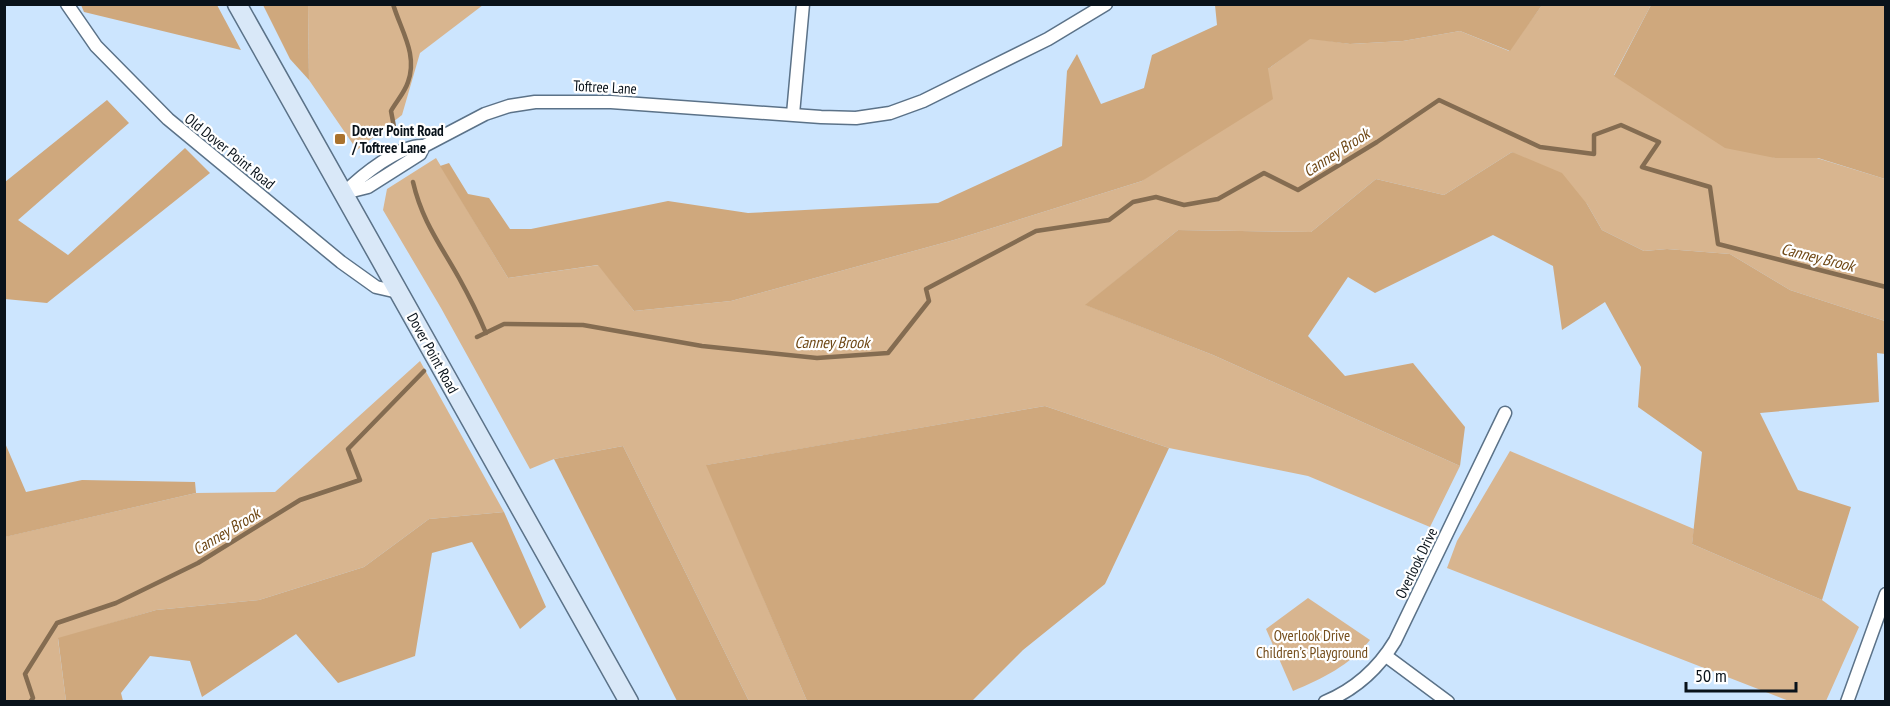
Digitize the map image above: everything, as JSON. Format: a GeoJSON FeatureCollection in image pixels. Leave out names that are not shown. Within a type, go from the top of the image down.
{"type":"FeatureCollection","features":[{"type":"Feature","properties":{"kind":"main road","name":"Dover Point Road"},"geometry":{"type":"LineString","coordinates":[[237,4],[344,193],[623,700]]}},
{"type":"Feature","properties":{"kind":"street","name":"Old Dover Point Road"},"geometry":{"type":"LineString","coordinates":[[67,4],[96,46],[168,119],[341,262],[376,287],[398,292]]}},
{"type":"Feature","properties":{"kind":"street"},"geometry":{"type":"LineString","coordinates":[[794,114],[803,4]]}},
{"type":"Feature","properties":{"kind":"street","name":"Toftree Lane"},"geometry":{"type":"LineString","coordinates":[[344,193],[361,176],[380,163],[415,146],[424,146],[485,114],[509,106],[535,102],[611,102],[856,118],[890,113],[923,101],[1037,44],[1106,4]]}},
{"type":"Feature","properties":{"kind":"street","name":"Overlook Drive"},"geometry":{"type":"LineString","coordinates":[[1325,702],[1365,679],[1386,656],[1505,413]]}},
{"type":"Feature","properties":{"kind":"street"},"geometry":{"type":"LineString","coordinates":[[1847,702],[1886,594]]}},
{"type":"Feature","properties":{"kind":"street"},"geometry":{"type":"LineString","coordinates":[[1386,656],[1448,702]]}},
{"type":"Feature","properties":{"kind":"green space"},"geometry":{"type":"Polygon","coordinates":[[[308,4],[483,5],[420,53],[402,115],[357,150],[309,80],[308,4]]]}},
{"type":"Feature","properties":{"kind":"green space"},"geometry":{"type":"Polygon","coordinates":[[[1542,5],[1651,5],[1614,75],[1775,158],[1817,158],[1885,179],[1885,321],[1790,290],[1730,254],[1667,249],[1644,251],[1602,230],[1587,204],[1512,152],[1444,195],[1376,179],[1311,232],[1178,230],[1086,305],[1213,355],[1460,466],[1430,527],[1308,476],[1169,448],[1045,406],[707,465],[807,701],[749,701],[623,446],[554,459],[530,469],[441,308],[383,210],[387,189],[436,158],[508,278],[599,265],[634,311],[731,301],[954,240],[1142,181],[1268,69],[1310,38],[1350,44],[1403,41],[1460,31],[1509,51],[1542,5]]]}},
{"type":"Feature","properties":{"kind":"green space"},"geometry":{"type":"Polygon","coordinates":[[[420,361],[504,512],[429,519],[364,567],[259,600],[156,610],[58,639],[66,701],[5,701],[4,537],[196,493],[275,492],[420,361]]]}},
{"type":"Feature","properties":{"kind":"green space"},"geometry":{"type":"Polygon","coordinates":[[[1510,451],[1694,529],[1692,544],[1822,600],[1859,627],[1826,701],[1789,701],[1447,568],[1457,541],[1510,451]]]}},
{"type":"Feature","properties":{"kind":"green space","name":"Overlook Drive Children’s Playground"},"geometry":{"type":"Polygon","coordinates":[[[1308,598],[1370,640],[1344,664],[1293,691],[1266,629],[1308,598]]]}},
{"type":"Feature","properties":{"kind":"shaded area"},"geometry":{"type":"Polygon","coordinates":[[[81,5],[217,5],[241,50],[84,12],[81,5]]]}},
{"type":"Feature","properties":{"kind":"shaded area"},"geometry":{"type":"Polygon","coordinates":[[[263,5],[308,5],[309,80],[290,59],[263,5]]]}},
{"type":"Feature","properties":{"kind":"shaded area"},"geometry":{"type":"Polygon","coordinates":[[[1215,5],[1542,5],[1510,51],[1460,31],[1403,41],[1350,44],[1310,39],[1268,69],[1273,99],[1142,181],[954,240],[731,301],[634,311],[598,265],[508,278],[440,166],[449,163],[468,194],[489,198],[510,229],[531,229],[668,201],[748,213],[938,203],[1062,146],[1067,71],[1077,54],[1101,104],[1144,88],[1152,55],[1217,25],[1215,5]]]}},
{"type":"Feature","properties":{"kind":"shaded area"},"geometry":{"type":"Polygon","coordinates":[[[1651,5],[1885,5],[1885,179],[1818,158],[1775,158],[1725,148],[1614,76],[1651,5]]]}},
{"type":"Feature","properties":{"kind":"shaded area"},"geometry":{"type":"Polygon","coordinates":[[[107,100],[129,123],[18,220],[68,255],[185,148],[210,173],[47,303],[5,299],[5,182],[107,100]]]}},
{"type":"Feature","properties":{"kind":"shaded area"},"geometry":{"type":"Polygon","coordinates":[[[1512,152],[1562,173],[1587,204],[1602,230],[1644,251],[1667,249],[1730,254],[1790,290],[1885,321],[1885,354],[1877,353],[1879,402],[1760,413],[1798,490],[1851,507],[1822,600],[1692,544],[1702,452],[1638,407],[1641,367],[1605,302],[1562,330],[1553,266],[1493,235],[1375,293],[1348,277],[1308,336],[1345,376],[1413,363],[1465,427],[1460,466],[1213,355],[1085,305],[1178,230],[1311,232],[1376,179],[1444,195],[1512,152]]]}},
{"type":"Feature","properties":{"kind":"shaded area"},"geometry":{"type":"Polygon","coordinates":[[[1045,406],[1169,448],[1105,584],[1023,650],[972,701],[807,701],[706,465],[1045,406]]]}},
{"type":"Feature","properties":{"kind":"shaded area"},"geometry":{"type":"Polygon","coordinates":[[[5,443],[26,492],[82,480],[195,482],[196,493],[5,537],[5,443]]]}},
{"type":"Feature","properties":{"kind":"shaded area"},"geometry":{"type":"Polygon","coordinates":[[[623,446],[749,701],[677,701],[554,459],[623,446]]]}},
{"type":"Feature","properties":{"kind":"shaded area"},"geometry":{"type":"Polygon","coordinates":[[[504,512],[546,607],[520,629],[472,542],[432,553],[415,656],[338,683],[296,634],[202,697],[190,661],[150,656],[121,693],[123,701],[66,701],[58,638],[156,610],[259,600],[364,567],[429,519],[504,512]]]}},
{"type":"Feature","properties":{"kind":"waterway"},"geometry":{"type":"LineString","coordinates":[[393,4],[410,52],[411,62],[407,86],[391,111],[394,127]]}},
{"type":"Feature","properties":{"kind":"waterway","name":"Canney Brook"},"geometry":{"type":"LineString","coordinates":[[477,337],[504,324],[583,325],[702,346],[817,358],[888,353],[929,301],[926,289],[1036,231],[1109,220],[1133,202],[1156,197],[1184,205],[1218,199],[1264,173],[1298,190],[1377,142],[1439,100],[1540,147],[1594,154],[1594,135],[1621,125],[1659,142],[1642,167],[1710,187],[1718,244],[1886,287]]}},
{"type":"Feature","properties":{"kind":"waterway"},"geometry":{"type":"LineString","coordinates":[[413,182],[426,221],[477,312],[486,333]]}},
{"type":"Feature","properties":{"kind":"waterway","name":"Canney Brook"},"geometry":{"type":"LineString","coordinates":[[30,702],[33,698],[25,674],[57,623],[116,603],[198,563],[300,500],[360,480],[348,449],[424,371]]}},
{"type":"Feature","properties":{"kind":"place","name":"Dover Point Road / Toftree Lane"},"geometry":{"type":"Point","coordinates":[340,139]}}]}
